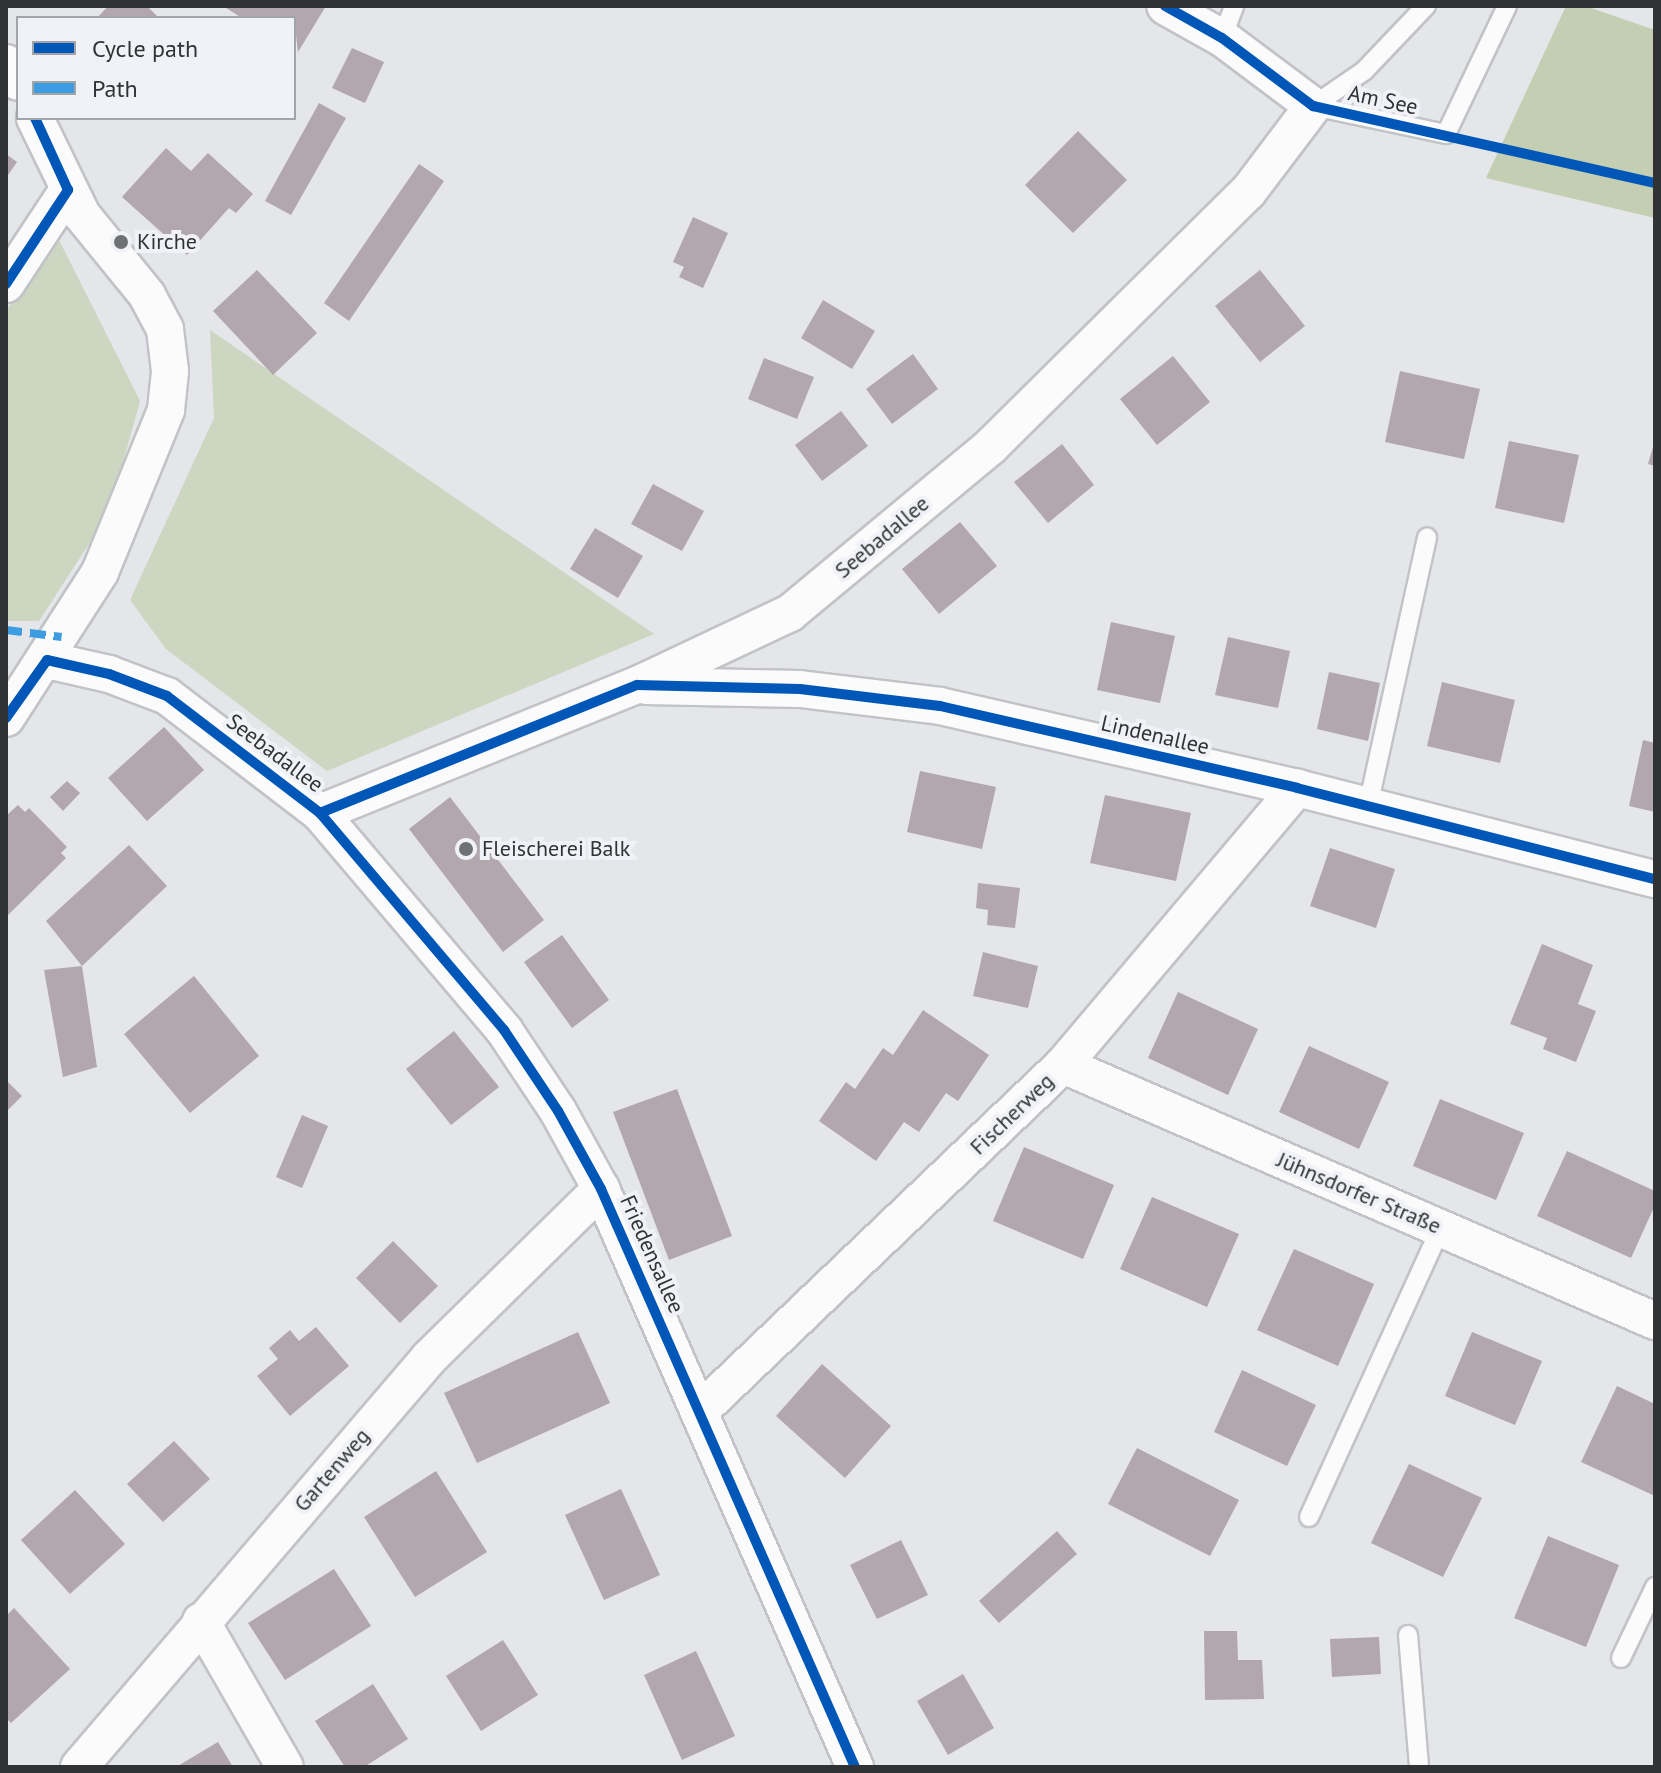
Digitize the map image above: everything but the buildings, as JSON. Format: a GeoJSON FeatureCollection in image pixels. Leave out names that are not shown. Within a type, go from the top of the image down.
{"type":"FeatureCollection","features":[{"type":"Feature","properties":{"kind":"street"},"geometry":{"type":"LineString","coordinates":[[1165,6],[1228,22],[1313,106]]}},
{"type":"Feature","properties":{"kind":"street","name":"Seebadallee"},"geometry":{"type":"LineString","coordinates":[[47,660],[109,674],[167,696],[320,813],[637,685],[790,613],[991,446],[1248,192],[1313,106]]}},
{"type":"Feature","properties":{"kind":"street"},"geometry":{"type":"LineString","coordinates":[[6,718],[47,660],[100,572],[125,517],[166,410],[170,371],[165,329],[147,295],[97,239],[68,190],[36,120]]}},
{"type":"Feature","properties":{"kind":"street"},"geometry":{"type":"LineString","coordinates":[[6,284],[68,190]]}},
{"type":"Feature","properties":{"kind":"street","name":"Lindenallee"},"geometry":{"type":"LineString","coordinates":[[637,685],[800,689],[940,706],[1297,788],[1655,879]]}},
{"type":"Feature","properties":{"kind":"street","name":"Fischerweg"},"geometry":{"type":"LineString","coordinates":[[699,1412],[1063,1065],[1297,788]]}},
{"type":"Feature","properties":{"kind":"street","name":"Friedensallee"},"geometry":{"type":"LineString","coordinates":[[320,813],[504,1030],[558,1111],[601,1189],[855,1767]]}},
{"type":"Feature","properties":{"kind":"street","name":"Jühnsdorfer Straße"},"geometry":{"type":"LineString","coordinates":[[1063,1065],[1655,1321]]}},
{"type":"Feature","properties":{"kind":"street","name":"Gartenweg"},"geometry":{"type":"LineString","coordinates":[[79,1767],[430,1357],[601,1189]]}},
{"type":"Feature","properties":{"kind":"street"},"geometry":{"type":"LineString","coordinates":[[201,1621],[285,1767]]}},
{"type":"Feature","properties":{"kind":"lane"},"geometry":{"type":"LineString","coordinates":[[1313,106],[1364,71],[1426,6]]}},
{"type":"Feature","properties":{"kind":"lane","name":"Am See"},"geometry":{"type":"LineString","coordinates":[[1313,106],[1446,134],[1507,6]]}},
{"type":"Feature","properties":{"kind":"lane"},"geometry":{"type":"LineString","coordinates":[[1368,806],[1427,537]]}},
{"type":"Feature","properties":{"kind":"lane"},"geometry":{"type":"LineString","coordinates":[[1309,1517],[1440,1229]]}},
{"type":"Feature","properties":{"kind":"lane"},"geometry":{"type":"LineString","coordinates":[[1621,1658],[1655,1587]]}},
{"type":"Feature","properties":{"kind":"lane"},"geometry":{"type":"LineString","coordinates":[[1408,1635],[1419,1767]]}},
{"type":"Feature","properties":{"kind":"green space"},"geometry":{"type":"Polygon","coordinates":[[[1566,6],[1585,6],[1655,30],[1655,218],[1486,178],[1566,6]]]}},
{"type":"Feature","properties":{"kind":"green space"},"geometry":{"type":"Polygon","coordinates":[[[58,238],[140,401],[109,513],[39,621],[6,621],[6,311],[58,238]]]}},
{"type":"Feature","properties":{"kind":"green space"},"geometry":{"type":"Polygon","coordinates":[[[210,330],[654,634],[327,771],[166,649],[130,600],[214,418],[210,330]]]}},
{"type":"Feature","properties":{"kind":"marked path"},"geometry":{"type":"LineString","coordinates":[[6,630],[62,637]]}},
{"type":"Feature","properties":{"kind":"cycle path"},"geometry":{"type":"LineString","coordinates":[[1165,6],[1222,38],[1313,106],[1655,183]]}},
{"type":"Feature","properties":{"kind":"cycle path"},"geometry":{"type":"LineString","coordinates":[[6,284],[68,190],[36,120]]}},
{"type":"Feature","properties":{"kind":"cycle path"},"geometry":{"type":"LineString","coordinates":[[6,718],[47,660],[109,674],[167,696],[320,813],[504,1030],[558,1111],[601,1189],[855,1767]]}},
{"type":"Feature","properties":{"kind":"cycle path"},"geometry":{"type":"LineString","coordinates":[[320,813],[637,685],[800,689],[940,706],[1297,788],[1655,879]]}},
{"type":"Feature","properties":{"kind":"place","name":"Kirche"},"geometry":{"type":"Point","coordinates":[121,242]}},
{"type":"Feature","properties":{"kind":"place","name":"Fleischerei Balk"},"geometry":{"type":"Point","coordinates":[466,849]}}]}
